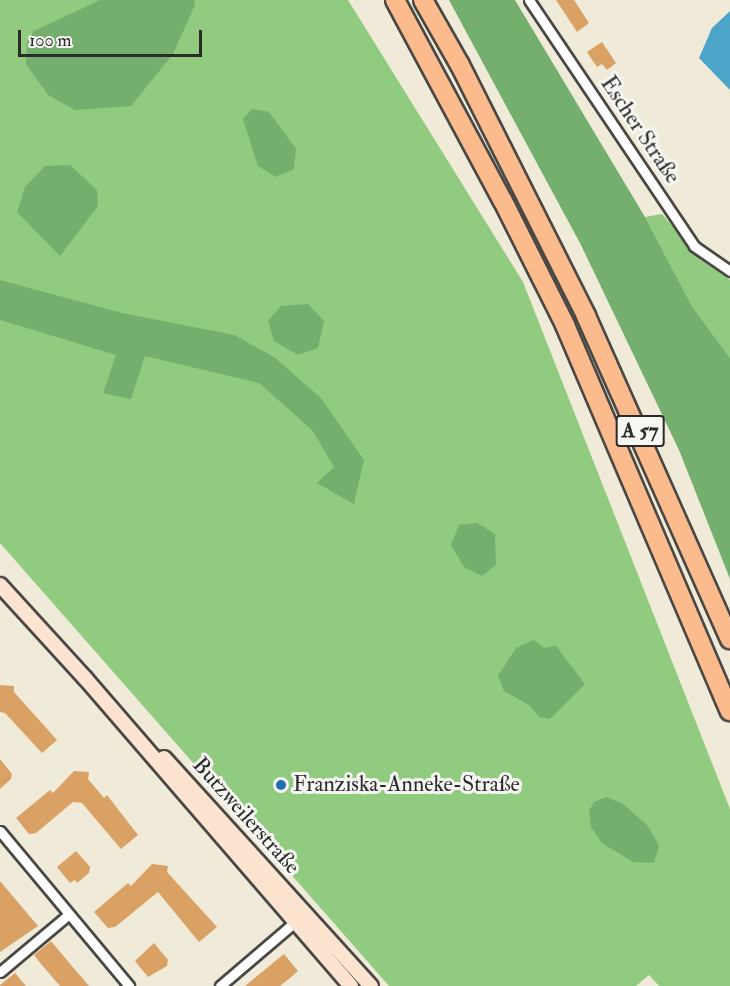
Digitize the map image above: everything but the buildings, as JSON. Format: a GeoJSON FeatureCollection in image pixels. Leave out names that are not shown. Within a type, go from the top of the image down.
{"type":"FeatureCollection","features":[{"type":"Feature","properties":{"kind":"highway","name":"A 57"},"geometry":{"type":"LineString","coordinates":[[395,0],[503,201],[565,325],[730,711]]}},
{"type":"Feature","properties":{"kind":"highway","name":"A 57"},"geometry":{"type":"LineString","coordinates":[[423,0],[460,65],[586,316],[730,639]]}},
{"type":"Feature","properties":{"kind":"main road","name":"Butzweilerstraße"},"geometry":{"type":"LineString","coordinates":[[0,585],[85,678],[202,799],[371,986]]}},
{"type":"Feature","properties":{"kind":"main road","name":"Butzweilerstraße"},"geometry":{"type":"LineString","coordinates":[[85,678],[351,986]]}},
{"type":"Feature","properties":{"kind":"street","name":"Escher Straße"},"geometry":{"type":"LineString","coordinates":[[529,0],[694,246],[730,271]]}},
{"type":"Feature","properties":{"kind":"street"},"geometry":{"type":"LineString","coordinates":[[0,831],[129,986]]}},
{"type":"Feature","properties":{"kind":"street"},"geometry":{"type":"LineString","coordinates":[[0,972],[69,914]]}},
{"type":"Feature","properties":{"kind":"street"},"geometry":{"type":"LineString","coordinates":[[220,986],[295,922]]}},
{"type":"Feature","properties":{"kind":"green space"},"geometry":{"type":"Polygon","coordinates":[[[0,0],[348,0],[523,282],[730,809],[730,986],[659,986],[649,975],[636,986],[389,986],[0,543],[0,0]]]}},
{"type":"Feature","properties":{"kind":"green space"},"geometry":{"type":"Polygon","coordinates":[[[100,0],[194,0],[195,5],[173,54],[131,106],[75,110],[48,95],[26,64],[27,43],[34,31],[100,0]]]}},
{"type":"Feature","properties":{"kind":"green space"},"geometry":{"type":"Polygon","coordinates":[[[449,0],[515,0],[645,217],[692,306],[730,358],[730,579],[679,450],[581,245],[449,0]]]}},
{"type":"Feature","properties":{"kind":"green space"},"geometry":{"type":"Polygon","coordinates":[[[252,109],[269,112],[296,149],[294,169],[276,177],[258,166],[243,119],[252,109]]]}},
{"type":"Feature","properties":{"kind":"green space"},"geometry":{"type":"Polygon","coordinates":[[[70,165],[97,190],[98,206],[60,256],[17,212],[25,187],[45,166],[70,165]]]}},
{"type":"Feature","properties":{"kind":"green space"},"geometry":{"type":"Polygon","coordinates":[[[662,214],[701,260],[730,280],[730,358],[692,306],[645,217],[662,214]]]}},
{"type":"Feature","properties":{"kind":"green space"},"geometry":{"type":"Polygon","coordinates":[[[0,280],[122,313],[234,335],[274,357],[321,398],[364,460],[354,504],[317,483],[334,467],[312,430],[259,383],[145,356],[131,399],[103,393],[116,355],[0,320],[0,280]]]}},
{"type":"Feature","properties":{"kind":"green space"},"geometry":{"type":"Polygon","coordinates":[[[308,304],[324,321],[318,348],[298,355],[274,341],[268,321],[281,306],[308,304]]]}},
{"type":"Feature","properties":{"kind":"green space"},"geometry":{"type":"Polygon","coordinates":[[[477,523],[495,534],[496,565],[482,576],[464,567],[451,545],[459,525],[477,523]]]}},
{"type":"Feature","properties":{"kind":"green space"},"geometry":{"type":"Polygon","coordinates":[[[534,640],[544,648],[556,646],[585,684],[550,719],[539,717],[529,705],[504,691],[498,676],[516,648],[534,640]]]}},
{"type":"Feature","properties":{"kind":"green space"},"geometry":{"type":"Polygon","coordinates":[[[606,797],[622,803],[648,826],[659,846],[654,863],[633,862],[602,843],[591,827],[589,811],[594,802],[606,797]]]}},
{"type":"Feature","properties":{"kind":"water"},"geometry":{"type":"Polygon","coordinates":[[[730,11],[730,90],[699,58],[712,28],[730,11]]]}},
{"type":"Feature","properties":{"kind":"place","name":"Franziska-Anneke-Straße"},"geometry":{"type":"Point","coordinates":[281,785]}}]}
